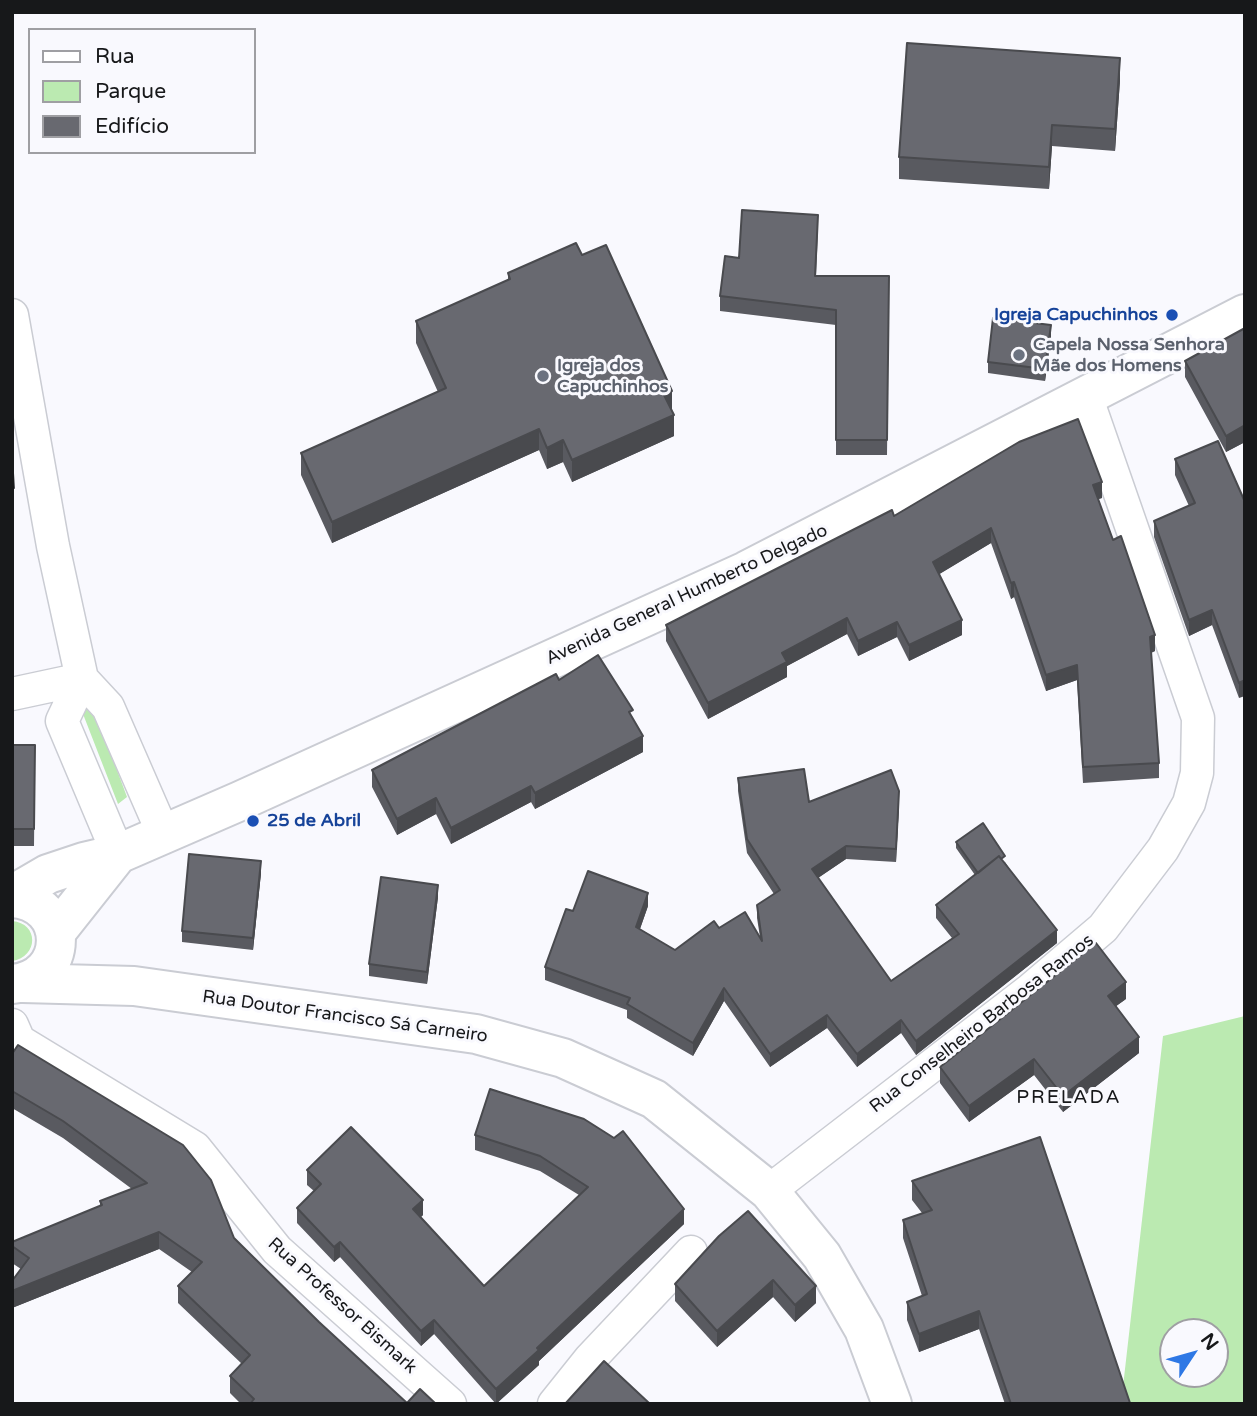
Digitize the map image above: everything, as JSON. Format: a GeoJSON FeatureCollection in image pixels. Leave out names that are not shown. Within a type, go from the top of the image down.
{"type":"FeatureCollection","features":[{"type":"Feature","properties":{"kind":"street","name":"Avenida General Humberto Delgado"},"geometry":{"type":"LineString","coordinates":[[12,896],[48,874],[118,854],[746,571],[1245,314]]}},
{"type":"Feature","properties":{"kind":"street"},"geometry":{"type":"LineString","coordinates":[[12,315],[53,546],[82,679],[108,707],[163,833]]}},
{"type":"Feature","properties":{"kind":"street","name":"Rua Conselheiro Barbosa Ramos"},"geometry":{"type":"LineString","coordinates":[[769,1191],[1030,990],[1103,928],[1163,849],[1189,803],[1197,773],[1198,718],[1086,396]]}},
{"type":"Feature","properties":{"kind":"street"},"geometry":{"type":"LineString","coordinates":[[12,694],[82,679]]}},
{"type":"Feature","properties":{"kind":"street"},"geometry":{"type":"LineString","coordinates":[[82,679],[62,720],[118,854]]}},
{"type":"Feature","properties":{"kind":"street","name":"Avenida General Humberto Delgado"},"geometry":{"type":"LineString","coordinates":[[18,984],[36,977],[47,968],[57,935],[118,854]]}},
{"type":"Feature","properties":{"kind":"street","name":"Avenida General Humberto Delgado"},"geometry":{"type":"LineString","coordinates":[[12,896],[36,904],[47,914],[57,935]]}},
{"type":"Feature","properties":{"kind":"street","name":"Rua Doutor Francisco Sá Carneiro"},"geometry":{"type":"LineString","coordinates":[[57,935],[134,986]]}},
{"type":"Feature","properties":{"kind":"street","name":"Rua Doutor Francisco Sá Carneiro"},"geometry":{"type":"LineString","coordinates":[[18,984],[134,986],[476,1034],[563,1058],[654,1099],[769,1191],[822,1256],[864,1329],[892,1404]]}},
{"type":"Feature","properties":{"kind":"street","name":"Rua Professor Bismark"},"geometry":{"type":"LineString","coordinates":[[12,1025],[19,1041],[195,1148],[277,1250],[450,1404]]}},
{"type":"Feature","properties":{"kind":"street"},"geometry":{"type":"LineString","coordinates":[[554,1404],[590,1359],[691,1252]]}},
{"type":"Feature","properties":{"kind":"green space"},"geometry":{"type":"Polygon","coordinates":[[[88,707],[97,716],[127,797],[118,804],[83,714],[88,707]]]}},
{"type":"Feature","properties":{"kind":"green space"},"geometry":{"type":"Polygon","coordinates":[[[12,921],[27,928],[32,940],[27,953],[12,961],[12,921]]]}},
{"type":"Feature","properties":{"kind":"green space"},"geometry":{"type":"Polygon","coordinates":[[[1245,1016],[1245,1404],[1121,1404],[1163,1036],[1245,1016]]]}},
{"type":"Feature","properties":{"kind":"building"},"geometry":{"type":"Polygon","coordinates":[[[907,43],[1120,58],[1115,129],[1052,125],[1049,167],[899,157],[907,43]]]}},
{"type":"Feature","properties":{"kind":"building"},"geometry":{"type":"Polygon","coordinates":[[[742,210],[818,215],[815,276],[889,276],[887,440],[836,440],[836,310],[720,296],[725,256],[739,258],[742,210]]]}},
{"type":"Feature","properties":{"kind":"building","name":"Igreja dos Capuchinhos"},"geometry":{"type":"Polygon","coordinates":[[[576,243],[582,255],[606,245],[672,391],[664,395],[674,415],[572,460],[563,440],[547,448],[539,429],[332,522],[301,453],[446,388],[416,321],[510,279],[508,273],[576,243]]]}},
{"type":"Feature","properties":{"kind":"building","name":"Capela Nossa Senhora Mãe dos Homens"},"geometry":{"type":"Polygon","coordinates":[[[993,318],[1051,325],[1045,369],[988,362],[993,318]]]}},
{"type":"Feature","properties":{"kind":"building"},"geometry":{"type":"Polygon","coordinates":[[[1245,328],[1245,425],[1226,436],[1185,361],[1245,328]]]}},
{"type":"Feature","properties":{"kind":"building"},"geometry":{"type":"Polygon","coordinates":[[[1078,419],[1102,482],[1093,485],[1113,540],[1121,536],[1155,635],[1150,637],[1159,763],[1083,767],[1077,665],[1046,675],[1014,582],[1011,583],[991,528],[933,562],[962,620],[909,645],[897,622],[858,641],[847,618],[782,653],[787,662],[708,703],[666,625],[892,510],[894,516],[1019,442],[1078,419]]]}},
{"type":"Feature","properties":{"kind":"building"},"geometry":{"type":"Polygon","coordinates":[[[1218,441],[1245,502],[1245,680],[1239,683],[1212,610],[1189,620],[1154,521],[1195,503],[1175,459],[1218,441]]]}},
{"type":"Feature","properties":{"kind":"building"},"geometry":{"type":"Polygon","coordinates":[[[598,655],[633,710],[629,712],[643,736],[535,793],[531,786],[451,828],[436,798],[397,819],[372,770],[556,674],[559,680],[598,655]]]}},
{"type":"Feature","properties":{"kind":"building"},"geometry":{"type":"Polygon","coordinates":[[[12,745],[35,745],[34,829],[12,829],[12,745]]]}},
{"type":"Feature","properties":{"kind":"building"},"geometry":{"type":"Polygon","coordinates":[[[804,769],[809,802],[891,770],[899,791],[896,849],[846,846],[812,869],[891,981],[959,934],[936,905],[999,856],[1057,930],[916,1041],[901,1020],[857,1054],[827,1015],[770,1054],[724,988],[693,1043],[627,1004],[630,998],[545,967],[566,909],[573,911],[588,871],[648,893],[636,927],[675,950],[714,921],[719,928],[745,912],[762,941],[757,905],[780,890],[747,839],[738,778],[804,769]]]}},
{"type":"Feature","properties":{"kind":"building"},"geometry":{"type":"Polygon","coordinates":[[[983,823],[1005,856],[1001,859],[999,856],[978,873],[956,842],[983,823]]]}},
{"type":"Feature","properties":{"kind":"building"},"geometry":{"type":"Polygon","coordinates":[[[189,854],[261,861],[253,938],[182,931],[189,854]]]}},
{"type":"Feature","properties":{"kind":"building"},"geometry":{"type":"Polygon","coordinates":[[[381,877],[438,885],[427,972],[369,964],[381,877]]]}},
{"type":"Feature","properties":{"kind":"building"},"geometry":{"type":"Polygon","coordinates":[[[1096,943],[1126,982],[1108,996],[1139,1037],[1063,1096],[1034,1059],[969,1106],[940,1067],[1096,943]]]}},
{"type":"Feature","properties":{"kind":"building"},"geometry":{"type":"Polygon","coordinates":[[[18,1045],[183,1145],[211,1180],[234,1238],[319,1322],[407,1403],[420,1389],[436,1404],[250,1404],[254,1399],[230,1376],[250,1355],[178,1286],[202,1262],[159,1232],[12,1291],[12,1281],[29,1258],[12,1246],[12,1242],[102,1205],[100,1201],[147,1183],[63,1121],[12,1091],[12,1054],[18,1045]]]}},
{"type":"Feature","properties":{"kind":"building"},"geometry":{"type":"Polygon","coordinates":[[[490,1089],[584,1119],[614,1138],[623,1131],[684,1209],[496,1389],[434,1320],[421,1331],[340,1242],[334,1247],[297,1208],[321,1184],[307,1170],[351,1127],[423,1200],[413,1209],[484,1286],[588,1187],[540,1156],[475,1135],[490,1089]]]}},
{"type":"Feature","properties":{"kind":"building"},"geometry":{"type":"Polygon","coordinates":[[[1040,1137],[1130,1403],[1127,1404],[1011,1404],[979,1311],[919,1334],[907,1302],[927,1294],[903,1220],[932,1210],[912,1181],[1040,1137]]]}},
{"type":"Feature","properties":{"kind":"building"},"geometry":{"type":"Polygon","coordinates":[[[748,1211],[816,1286],[795,1305],[773,1280],[717,1331],[675,1284],[719,1236],[748,1211]]]}},
{"type":"Feature","properties":{"kind":"building"},"geometry":{"type":"Polygon","coordinates":[[[604,1361],[649,1403],[565,1404],[604,1361]]]}},
{"type":"Feature","properties":{"kind":"place","name":"Igreja Capuchinhos"},"geometry":{"type":"Point","coordinates":[1172,315]}},
{"type":"Feature","properties":{"kind":"place","name":"Capela Nossa Senhora Mãe dos Homens"},"geometry":{"type":"Point","coordinates":[1019,355]}},
{"type":"Feature","properties":{"kind":"place","name":"Igreja dos Capuchinhos"},"geometry":{"type":"Point","coordinates":[543,376]}},
{"type":"Feature","properties":{"kind":"place","name":"25 de Abril"},"geometry":{"type":"Point","coordinates":[253,821]}},
{"type":"Feature","properties":{"kind":"district","name":"PRELADA"},"geometry":{"type":"Point","coordinates":[1069,1098]}}]}
